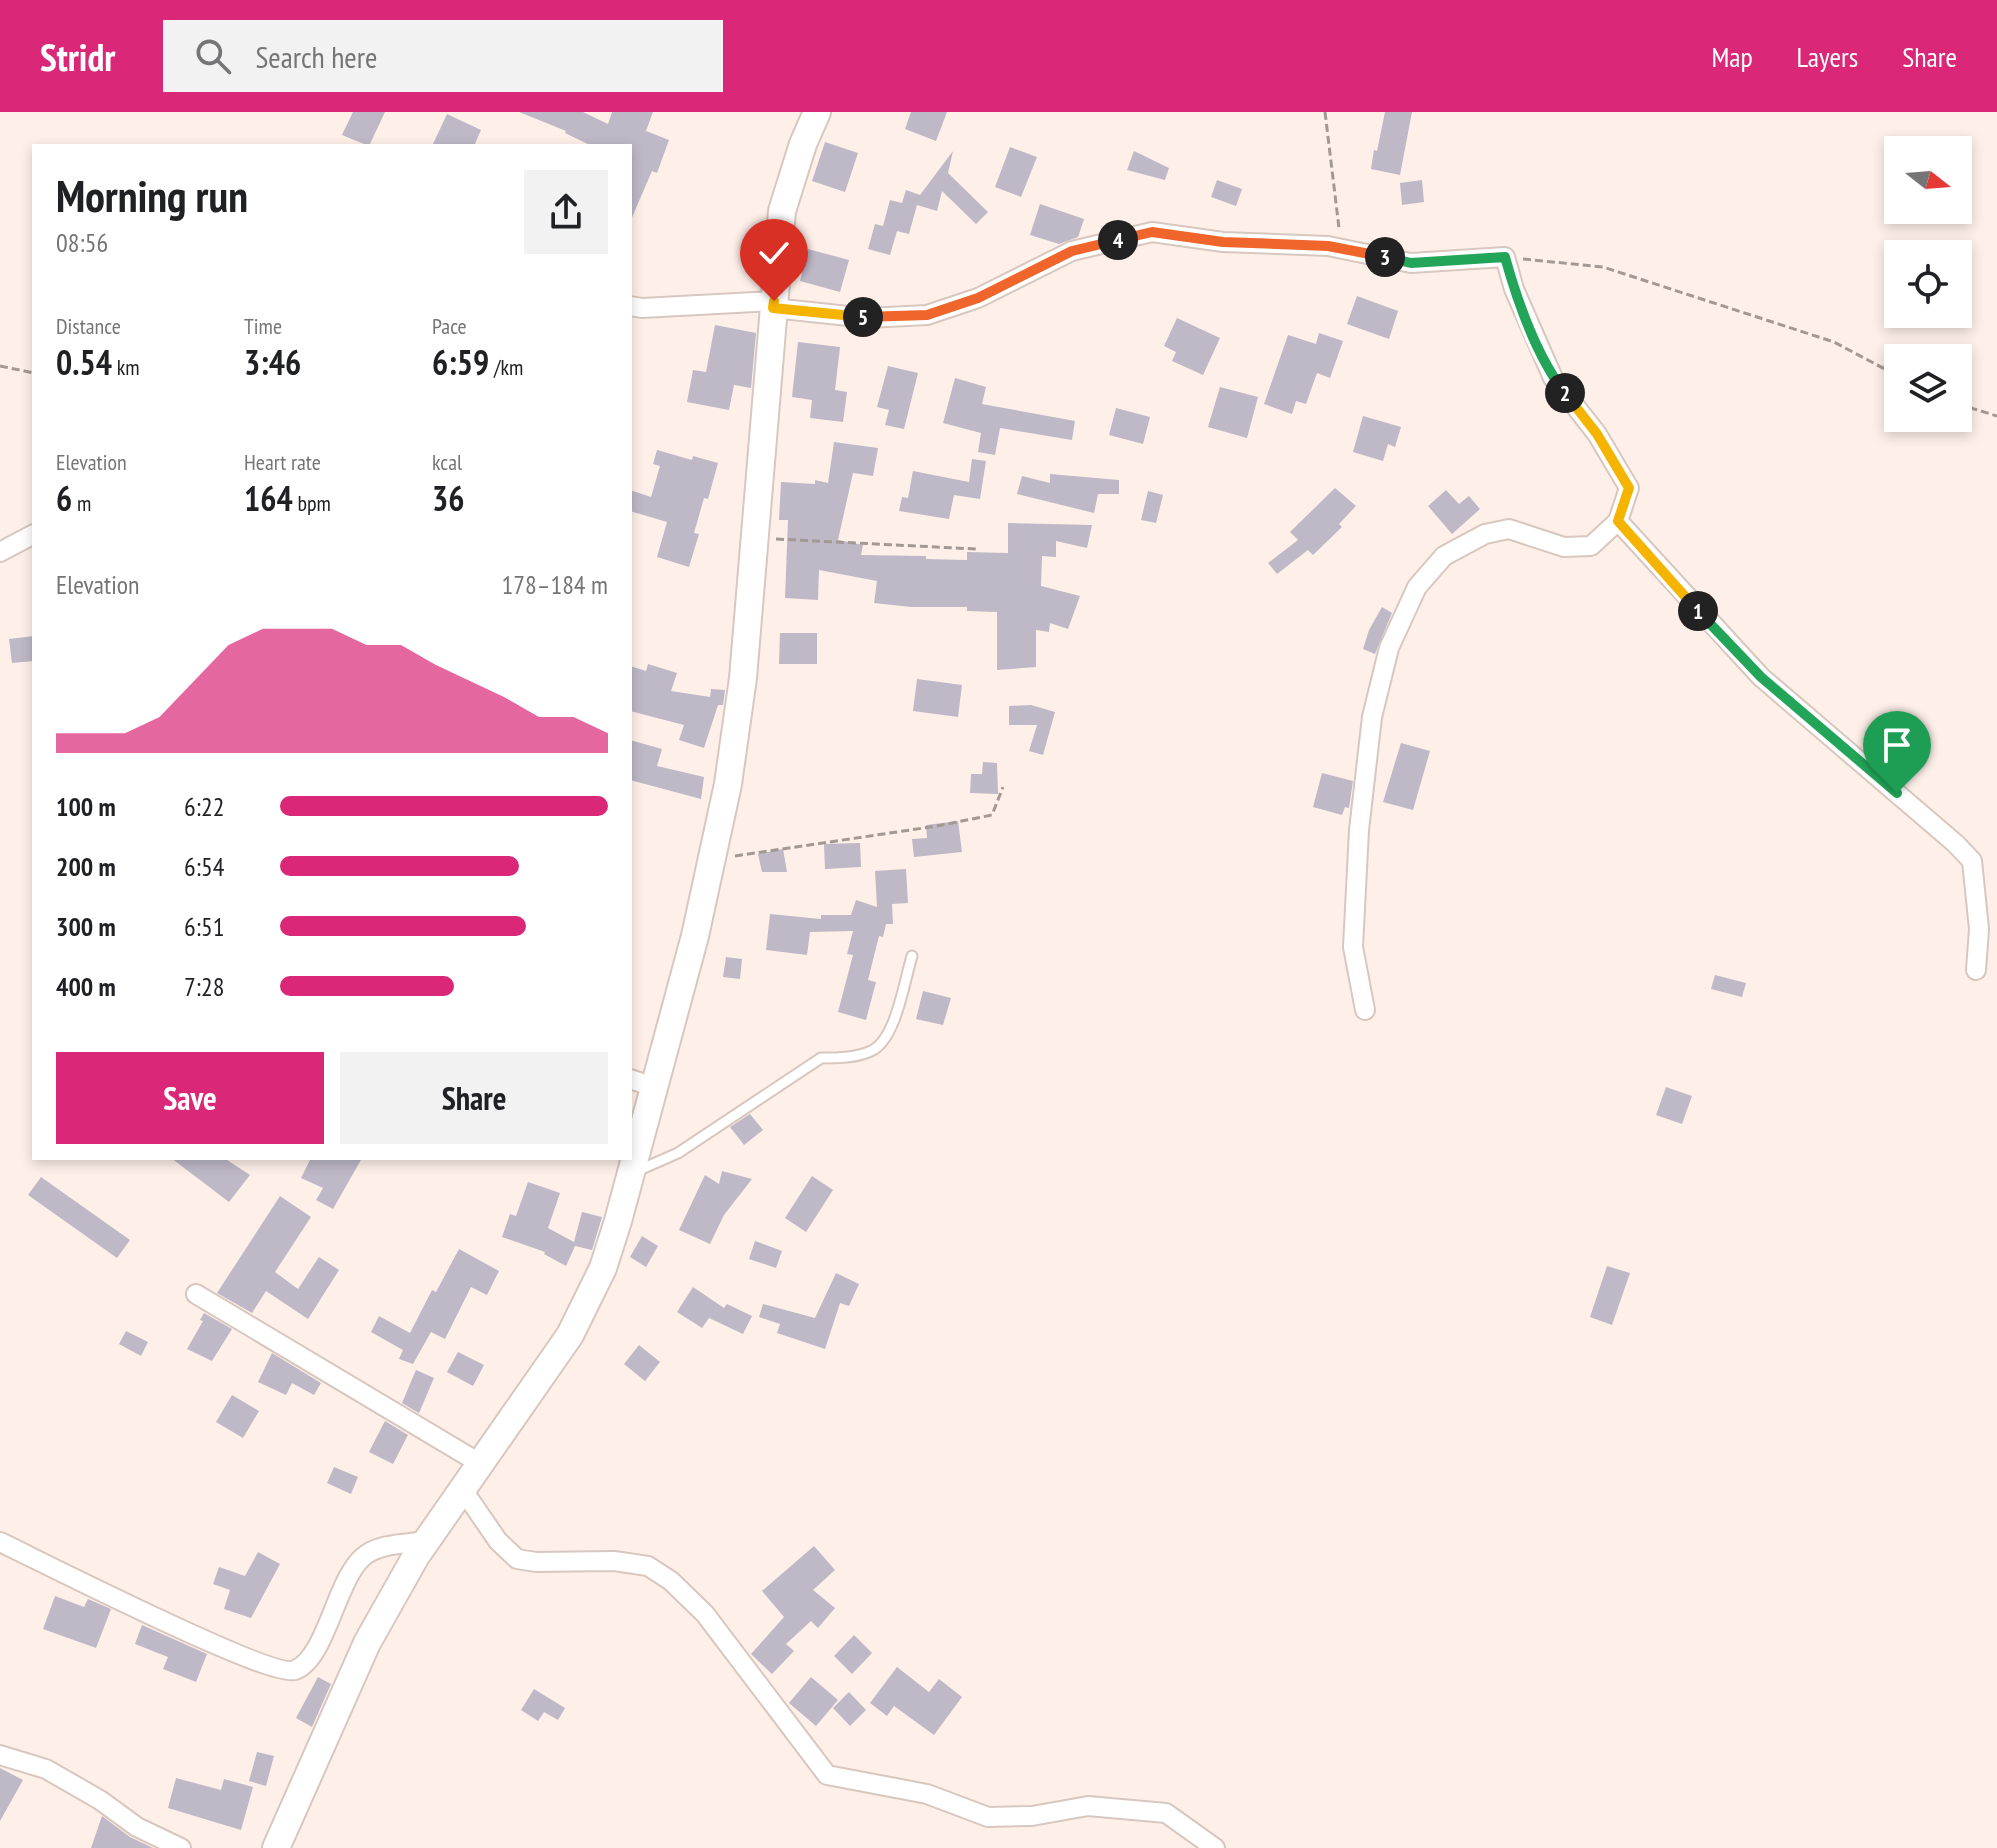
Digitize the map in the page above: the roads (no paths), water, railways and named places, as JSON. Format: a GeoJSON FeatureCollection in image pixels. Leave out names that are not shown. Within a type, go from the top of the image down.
{"type":"FeatureCollection","features":[{"type":"Feature","properties":{"kind":"main road"},"geometry":{"type":"LineString","coordinates":[[632,1159],[642,1083],[695,936],[728,784],[743,678],[782,211],[803,144],[817,112]]}},
{"type":"Feature","properties":{"kind":"main road"},"geometry":{"type":"LineString","coordinates":[[276,1848],[367,1643],[427,1541],[570,1335],[603,1268],[632,1160]]}},
{"type":"Feature","properties":{"kind":"street"},"geometry":{"type":"LineString","coordinates":[[632,306],[773,304],[867,318],[927,315],[978,298],[1072,251],[1152,232],[1223,242],[1340,248],[1411,263],[1505,257],[1514,289],[1553,378],[1597,434],[1629,488],[1618,521],[1591,546],[1564,547],[1509,529],[1485,534],[1444,556],[1417,587],[1389,648],[1372,717],[1359,830],[1353,947],[1365,1010]]}},
{"type":"Feature","properties":{"kind":"street"},"geometry":{"type":"LineString","coordinates":[[1618,521],[1761,677],[1972,861],[1979,929],[1976,970]]}},
{"type":"Feature","properties":{"kind":"street"},"geometry":{"type":"LineString","coordinates":[[0,552],[32,535]]}},
{"type":"Feature","properties":{"kind":"street"},"geometry":{"type":"LineString","coordinates":[[196,1294],[481,1464]]}},
{"type":"Feature","properties":{"kind":"street"},"geometry":{"type":"LineString","coordinates":[[463,1490],[498,1541],[517,1559],[536,1562],[614,1561],[648,1566],[671,1581],[705,1614],[827,1775],[927,1794],[988,1817],[1032,1816],[1088,1806],[1166,1813],[1215,1848]]}},
{"type":"Feature","properties":{"kind":"street"},"geometry":{"type":"LineString","coordinates":[[0,1542],[233,1653],[277,1670],[293,1672],[309,1662],[345,1585],[362,1558],[384,1547],[427,1541]]}},
{"type":"Feature","properties":{"kind":"street"},"geometry":{"type":"LineString","coordinates":[[0,1755],[46,1769],[100,1800],[137,1827],[181,1848]]}},
{"type":"Feature","properties":{"kind":"lane"},"geometry":{"type":"LineString","coordinates":[[630,1174],[678,1153],[821,1058],[843,1058],[872,1051],[888,1035],[912,956]]}}]}
